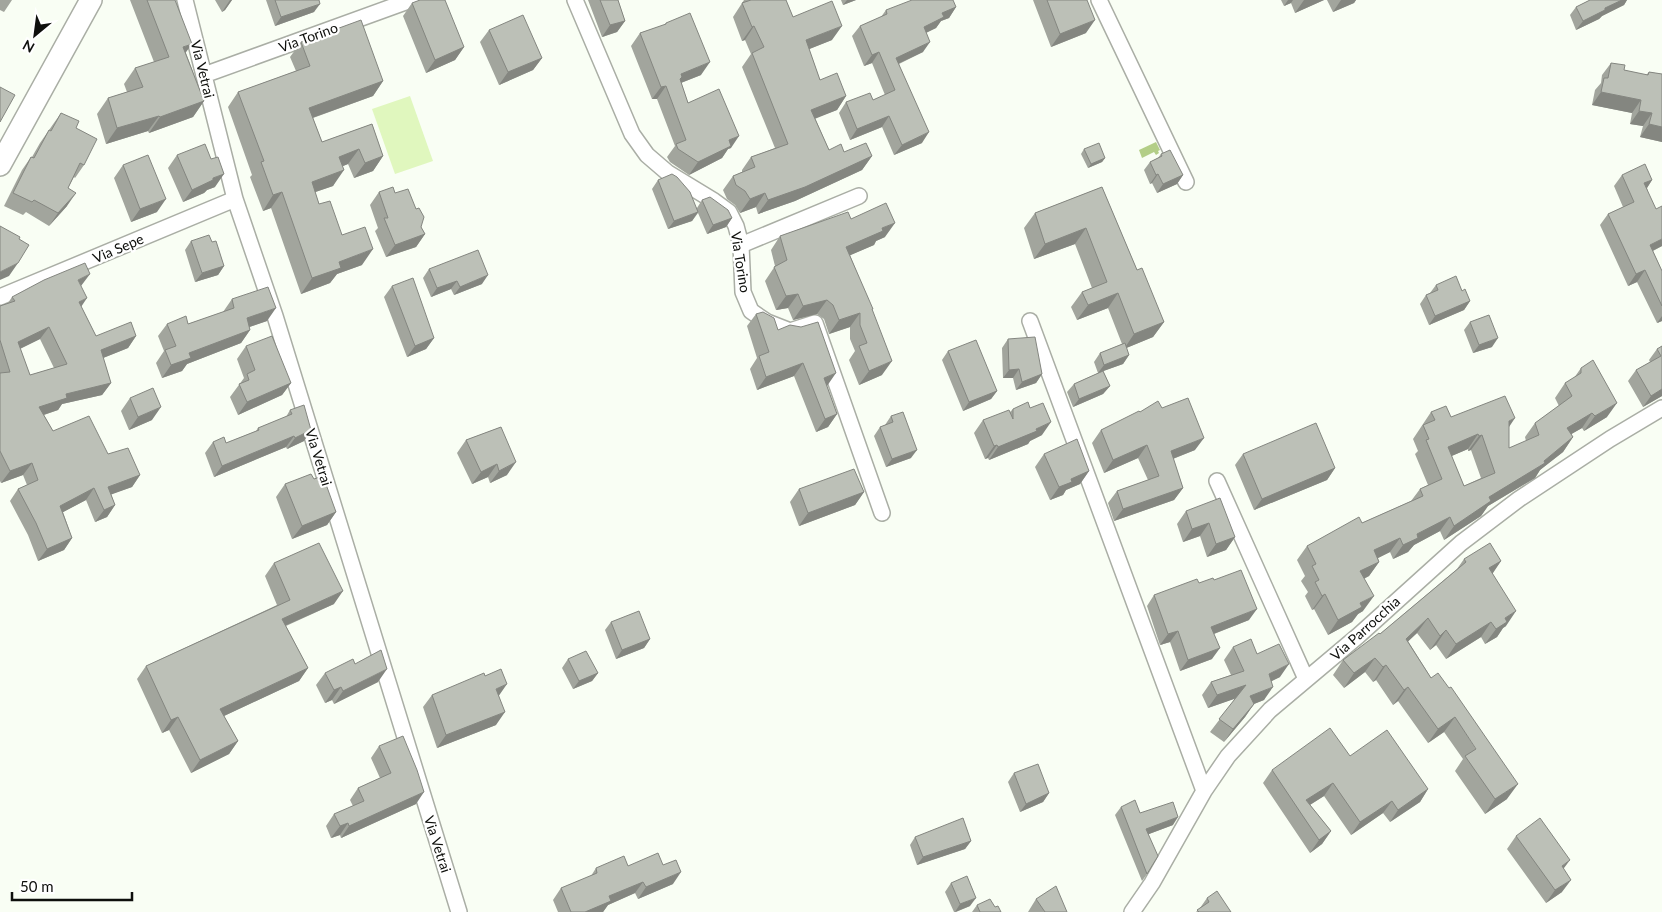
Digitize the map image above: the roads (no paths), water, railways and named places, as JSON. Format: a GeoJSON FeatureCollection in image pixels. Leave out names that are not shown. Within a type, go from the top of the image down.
{"type":"FeatureCollection","features":[{"type":"Feature","properties":{"kind":"main road"},"geometry":{"type":"LineString","coordinates":[[0,165],[90,0]]}},
{"type":"Feature","properties":{"kind":"street","name":"Via Vetrai"},"geometry":{"type":"LineString","coordinates":[[185,0],[235,199],[275,316],[460,912]]}},
{"type":"Feature","properties":{"kind":"street","name":"Via Torino"},"geometry":{"type":"LineString","coordinates":[[204,75],[411,0]]}},
{"type":"Feature","properties":{"kind":"street","name":"Via Torino"},"geometry":{"type":"LineString","coordinates":[[575,0],[632,134],[647,155],[668,173],[729,212],[736,226],[741,245],[743,292],[751,311],[767,322],[790,331],[815,323],[882,513]]}},
{"type":"Feature","properties":{"kind":"street"},"geometry":{"type":"LineString","coordinates":[[1099,0],[1186,182]]}},
{"type":"Feature","properties":{"kind":"street"},"geometry":{"type":"LineString","coordinates":[[741,245],[859,196]]}},
{"type":"Feature","properties":{"kind":"street","name":"Via Sepe"},"geometry":{"type":"LineString","coordinates":[[0,297],[235,199]]}},
{"type":"Feature","properties":{"kind":"street"},"geometry":{"type":"LineString","coordinates":[[1030,321],[1204,791]]}},
{"type":"Feature","properties":{"kind":"street","name":"Via Parrocchia"},"geometry":{"type":"LineString","coordinates":[[1132,912],[1152,883],[1204,791],[1228,756],[1270,710],[1358,636],[1460,543],[1519,499],[1610,439],[1662,408]]}},
{"type":"Feature","properties":{"kind":"street"},"geometry":{"type":"LineString","coordinates":[[1217,481],[1306,680]]}}]}
